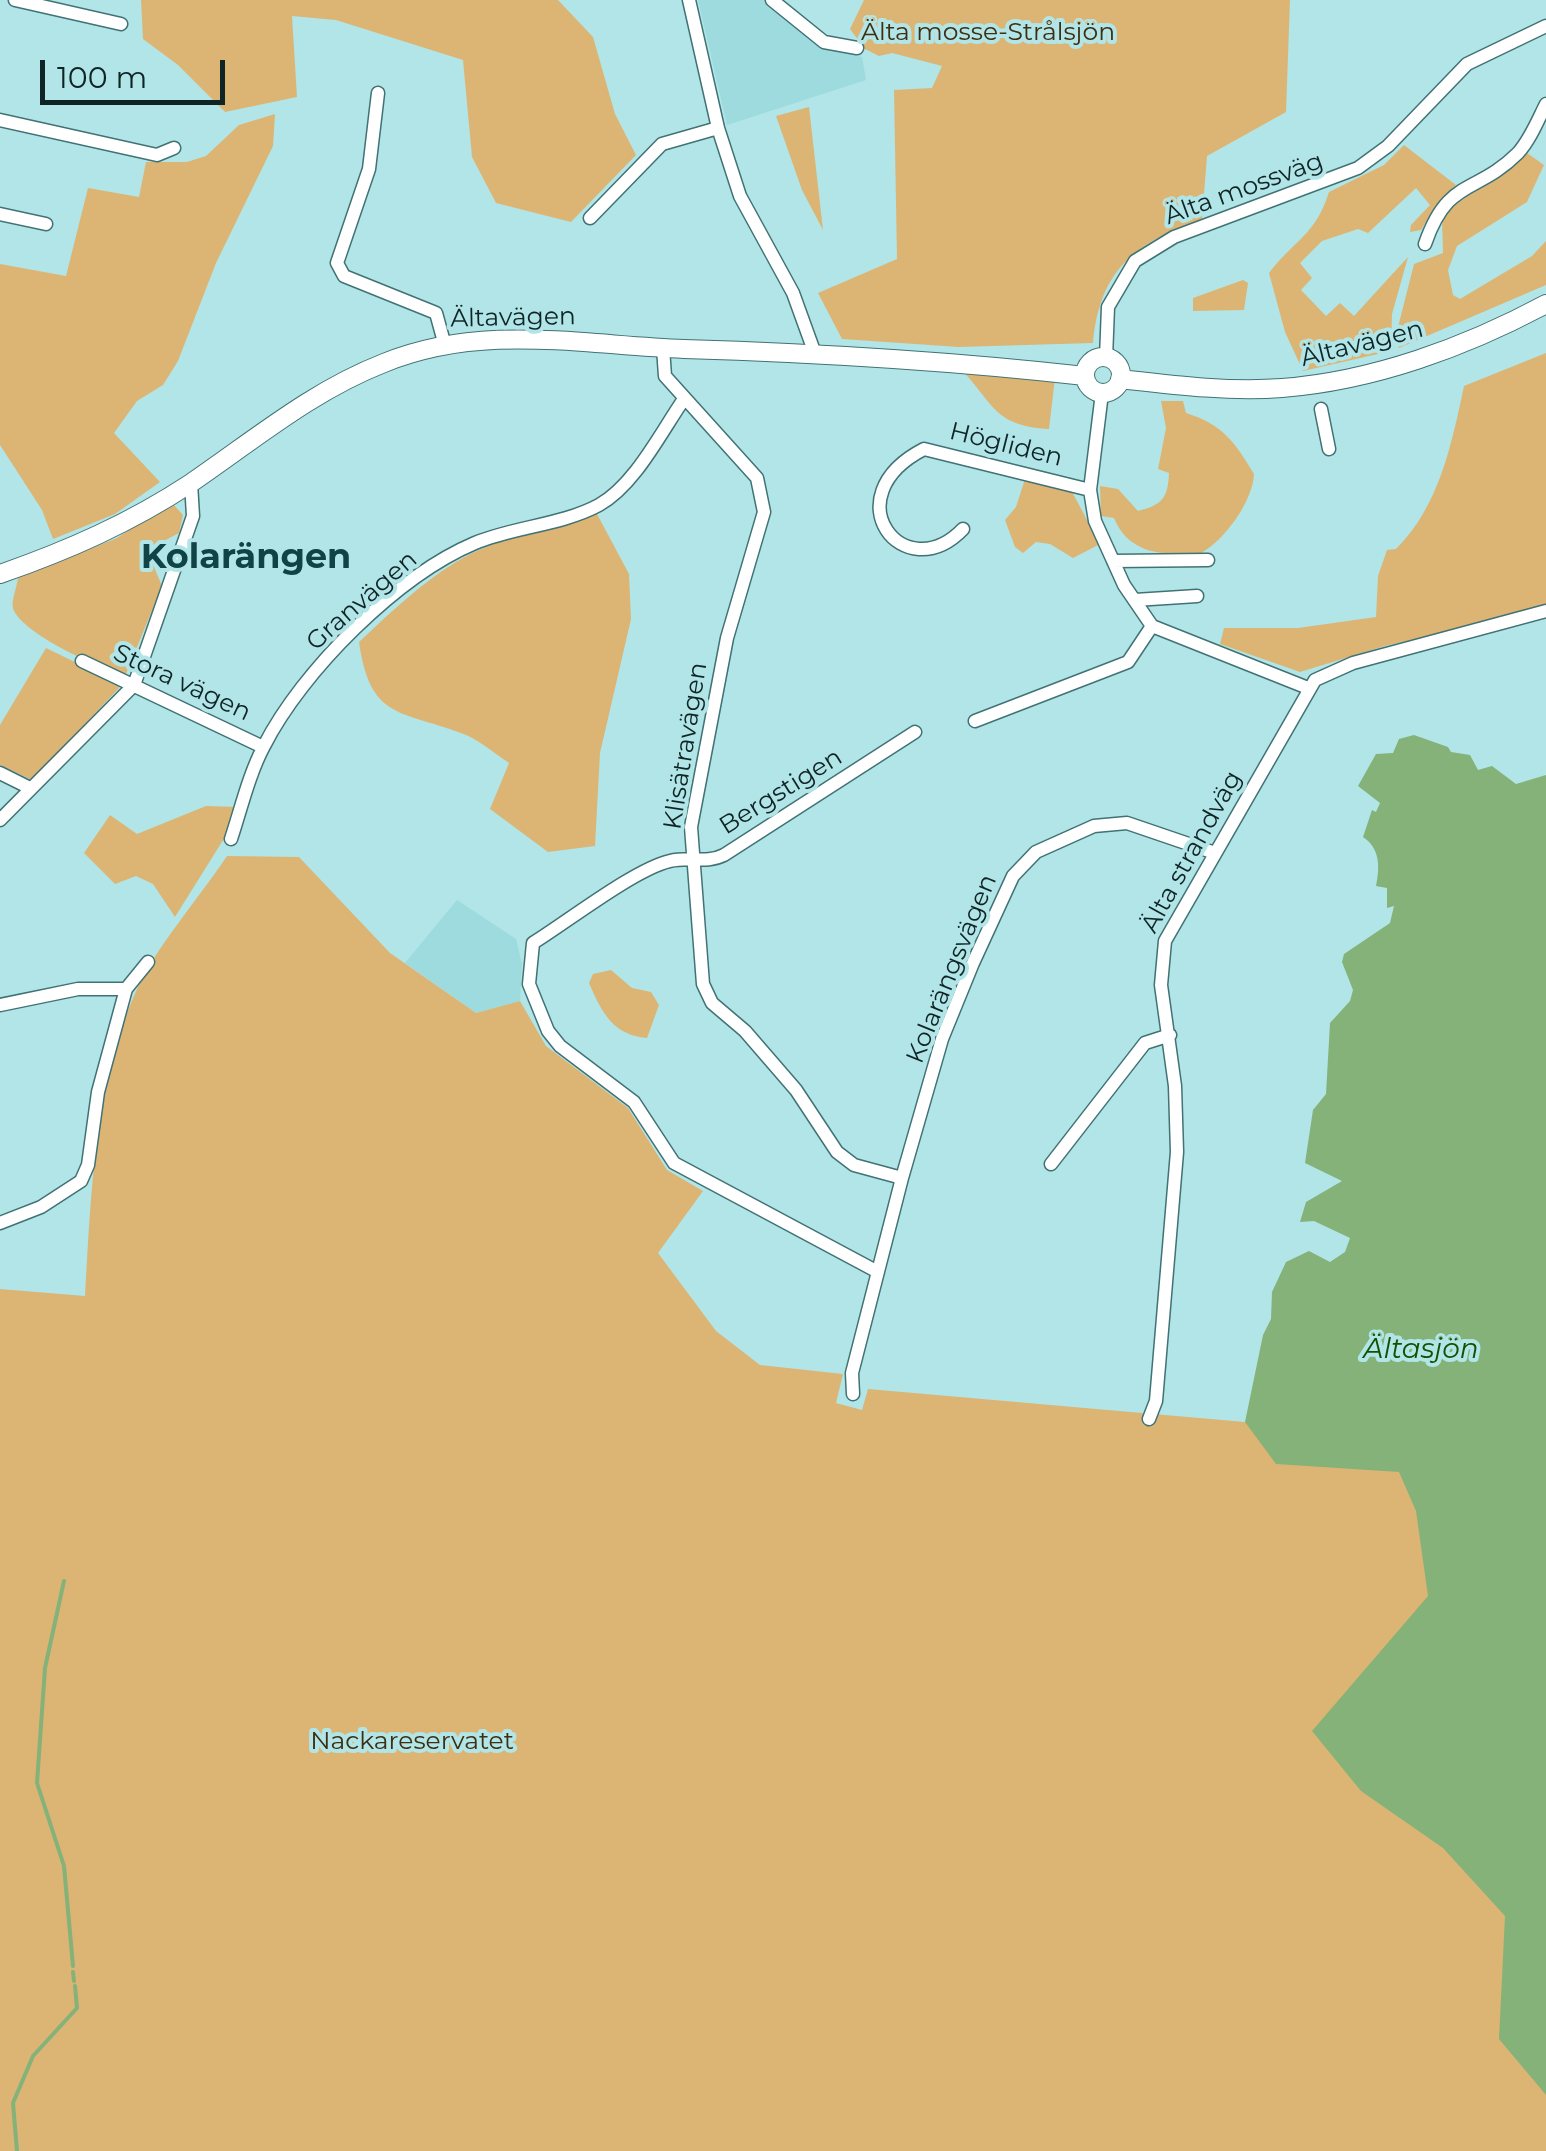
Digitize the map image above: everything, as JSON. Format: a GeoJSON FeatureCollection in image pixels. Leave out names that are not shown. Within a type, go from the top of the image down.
{"type":"FeatureCollection","features":[{"type":"Feature","properties":{"kind":"main road","name":"Ältavägen"},"geometry":{"type":"LineString","coordinates":[[1120,379],[1236,389],[1334,381],[1462,343],[1546,304]]}},
{"type":"Feature","properties":{"kind":"main road","name":"Ältavägen"},"geometry":{"type":"LineString","coordinates":[[0,574],[120,527],[338,384],[444,342],[538,338],[663,348],[814,352],[1085,376]]}},
{"type":"Feature","properties":{"kind":"main road"},"geometry":{"type":"LineString","coordinates":[[1106,358],[1116,363],[1120,379],[1113,390],[1102,393],[1090,387],[1085,376],[1090,364],[1106,358]]}},
{"type":"Feature","properties":{"kind":"street"},"geometry":{"type":"LineString","coordinates":[[15,0],[121,24]]}},
{"type":"Feature","properties":{"kind":"street"},"geometry":{"type":"LineString","coordinates":[[689,0],[718,128],[740,196],[793,293],[814,352]]}},
{"type":"Feature","properties":{"kind":"street"},"geometry":{"type":"LineString","coordinates":[[772,0],[824,42],[858,48]]}},
{"type":"Feature","properties":{"kind":"street","name":"Älta mossväg"},"geometry":{"type":"LineString","coordinates":[[1106,358],[1108,307],[1135,261],[1174,237],[1358,168],[1388,146],[1467,64],[1545,28]]}},
{"type":"Feature","properties":{"kind":"street"},"geometry":{"type":"LineString","coordinates":[[378,92],[369,169],[337,263],[344,276],[436,313],[444,342]]}},
{"type":"Feature","properties":{"kind":"street"},"geometry":{"type":"LineString","coordinates":[[1425,244],[1436,214],[1453,193],[1500,168],[1520,150],[1546,104]]}},
{"type":"Feature","properties":{"kind":"street"},"geometry":{"type":"LineString","coordinates":[[0,120],[157,155],[174,148]]}},
{"type":"Feature","properties":{"kind":"street"},"geometry":{"type":"LineString","coordinates":[[590,218],[662,144],[718,128]]}},
{"type":"Feature","properties":{"kind":"street"},"geometry":{"type":"LineString","coordinates":[[0,214],[46,224]]}},
{"type":"Feature","properties":{"kind":"street","name":"Klisätravägen"},"geometry":{"type":"LineString","coordinates":[[663,348],[665,376],[756,478],[764,512],[727,638],[691,827],[703,984],[712,1003],[745,1032],[796,1090],[837,1152],[854,1165],[902,1178]]}},
{"type":"Feature","properties":{"kind":"street"},"geometry":{"type":"LineString","coordinates":[[1102,393],[1090,490],[1095,521],[1112,562],[1152,626],[1308,688],[1324,674],[1353,663],[1546,612]]}},
{"type":"Feature","properties":{"kind":"street","name":"Granvägen"},"geometry":{"type":"LineString","coordinates":[[231,839],[263,746],[314,672],[411,582],[474,543],[599,505],[624,482],[684,399]]}},
{"type":"Feature","properties":{"kind":"street"},"geometry":{"type":"LineString","coordinates":[[1321,409],[1329,449]]}},
{"type":"Feature","properties":{"kind":"street","name":"Högliden"},"geometry":{"type":"LineString","coordinates":[[963,529],[939,547],[909,547],[885,530],[877,516],[877,497],[903,460],[924,449],[1090,490]]}},
{"type":"Feature","properties":{"kind":"street"},"geometry":{"type":"LineString","coordinates":[[0,820],[134,685],[193,516],[191,483]]}},
{"type":"Feature","properties":{"kind":"street"},"geometry":{"type":"LineString","coordinates":[[1112,562],[1208,560]]}},
{"type":"Feature","properties":{"kind":"street"},"geometry":{"type":"LineString","coordinates":[[1135,600],[1197,596]]}},
{"type":"Feature","properties":{"kind":"street"},"geometry":{"type":"LineString","coordinates":[[974,721],[1118,668],[1138,652],[1152,626]]}},
{"type":"Feature","properties":{"kind":"street","name":"Stora vägen"},"geometry":{"type":"LineString","coordinates":[[82,661],[263,746]]}},
{"type":"Feature","properties":{"kind":"street","name":"Älta strandväg"},"geometry":{"type":"LineString","coordinates":[[1149,1419],[1156,1401],[1178,1152],[1170,1035],[1162,985],[1165,941],[1308,688]]}},
{"type":"Feature","properties":{"kind":"street","name":"Bergstigen"},"geometry":{"type":"LineString","coordinates":[[878,1272],[674,1163],[634,1102],[560,1046],[538,1012],[530,984],[534,942],[668,861],[710,862],[724,855],[916,732]]}},
{"type":"Feature","properties":{"kind":"street"},"geometry":{"type":"LineString","coordinates":[[0,773],[30,788]]}},
{"type":"Feature","properties":{"kind":"street","name":"Kolarängsvägen"},"geometry":{"type":"LineString","coordinates":[[902,1178],[955,1008],[1013,876],[1036,852],[1094,826],[1126,823],[1215,853]]}},
{"type":"Feature","properties":{"kind":"street"},"geometry":{"type":"LineString","coordinates":[[0,1223],[41,1207],[80,1181],[88,1165],[98,1092],[126,989],[148,962]]}},
{"type":"Feature","properties":{"kind":"street"},"geometry":{"type":"LineString","coordinates":[[0,1005],[78,989],[126,989]]}},
{"type":"Feature","properties":{"kind":"street"},"geometry":{"type":"LineString","coordinates":[[1051,1164],[1145,1043],[1170,1035]]}},
{"type":"Feature","properties":{"kind":"street"},"geometry":{"type":"LineString","coordinates":[[853,1394],[852,1372],[902,1178]]}},
{"type":"Feature","properties":{"kind":"shaded area"},"geometry":{"type":"Polygon","coordinates":[[[698,0],[764,0],[823,47],[862,57],[866,80],[727,125],[698,0]]]}},
{"type":"Feature","properties":{"kind":"shaded area"},"geometry":{"type":"Polygon","coordinates":[[[457,900],[516,939],[522,964],[520,1001],[476,1013],[405,963],[457,900]]]}},
{"type":"Feature","properties":{"kind":"green space"},"geometry":{"type":"Polygon","coordinates":[[[141,0],[558,0],[593,37],[615,114],[636,155],[571,222],[496,203],[472,157],[463,60],[336,20],[292,16],[297,97],[225,112],[178,65],[143,39],[141,0]]]}},
{"type":"Feature","properties":{"kind":"green space","name":"Älta mosse-Strålsjön"},"geometry":{"type":"Polygon","coordinates":[[[864,0],[1290,0],[1286,112],[1207,156],[1202,219],[1158,238],[1125,262],[1104,295],[1093,343],[959,347],[842,339],[818,293],[897,259],[894,90],[932,88],[942,66],[892,53],[879,56],[865,49],[850,29],[864,0]]]}},
{"type":"Feature","properties":{"kind":"green space"},"geometry":{"type":"Polygon","coordinates":[[[809,107],[823,230],[802,190],[776,116],[809,107]]]}},
{"type":"Feature","properties":{"kind":"green space"},"geometry":{"type":"Polygon","coordinates":[[[275,114],[273,146],[216,263],[178,361],[163,385],[137,401],[114,433],[160,482],[115,514],[53,539],[42,510],[0,445],[0,264],[66,276],[88,188],[139,197],[146,162],[187,162],[206,156],[239,125],[275,114]]]}},
{"type":"Feature","properties":{"kind":"green space"},"geometry":{"type":"Polygon","coordinates":[[[1404,145],[1456,185],[1435,207],[1421,230],[1410,232],[1411,225],[1430,205],[1416,188],[1368,233],[1358,229],[1322,241],[1300,263],[1312,278],[1301,290],[1326,316],[1340,303],[1354,316],[1408,257],[1392,314],[1391,351],[1303,371],[1285,332],[1269,273],[1311,228],[1329,192],[1384,165],[1404,145]]]}},
{"type":"Feature","properties":{"kind":"green space"},"geometry":{"type":"Polygon","coordinates":[[[1527,153],[1544,165],[1527,202],[1457,246],[1448,270],[1453,295],[1460,299],[1532,256],[1546,241],[1546,285],[1399,348],[1396,335],[1414,264],[1443,253],[1442,220],[1448,210],[1527,153]]]}},
{"type":"Feature","properties":{"kind":"green space"},"geometry":{"type":"Polygon","coordinates":[[[1243,280],[1248,283],[1244,310],[1193,311],[1193,298],[1243,280]]]}},
{"type":"Feature","properties":{"kind":"green space"},"geometry":{"type":"Polygon","coordinates":[[[1546,353],[1546,609],[1385,646],[1300,672],[1220,644],[1224,628],[1298,628],[1376,617],[1378,576],[1387,550],[1396,549],[1411,532],[1433,494],[1449,452],[1464,386],[1546,353]]]}},
{"type":"Feature","properties":{"kind":"green space"},"geometry":{"type":"Polygon","coordinates":[[[961,369],[1055,378],[1049,429],[1006,418],[961,369]]]}},
{"type":"Feature","properties":{"kind":"green space"},"geometry":{"type":"Polygon","coordinates":[[[1161,401],[1183,401],[1186,413],[1218,429],[1234,444],[1254,474],[1249,496],[1236,519],[1201,553],[1162,553],[1139,546],[1129,540],[1114,518],[1101,516],[1100,486],[1118,489],[1138,511],[1158,503],[1165,494],[1169,473],[1158,469],[1166,428],[1161,401]]]}},
{"type":"Feature","properties":{"kind":"green space"},"geometry":{"type":"Polygon","coordinates":[[[1025,479],[1071,490],[1100,544],[1073,558],[1050,544],[1036,542],[1023,553],[1015,547],[1005,520],[1016,507],[1025,479]]]}},
{"type":"Feature","properties":{"kind":"green space"},"geometry":{"type":"Polygon","coordinates":[[[171,502],[183,515],[179,533],[147,550],[162,586],[126,674],[64,649],[19,618],[13,608],[18,578],[117,538],[171,502]]]}},
{"type":"Feature","properties":{"kind":"green space"},"geometry":{"type":"Polygon","coordinates":[[[597,514],[629,574],[631,619],[600,753],[595,846],[548,852],[490,809],[509,763],[480,742],[391,708],[371,685],[359,642],[418,589],[472,553],[597,514]]]}},
{"type":"Feature","properties":{"kind":"green space"},"geometry":{"type":"Polygon","coordinates":[[[46,648],[118,683],[119,688],[32,780],[0,765],[0,725],[46,648]]]}},
{"type":"Feature","properties":{"kind":"green space"},"geometry":{"type":"Polygon","coordinates":[[[206,806],[236,807],[225,837],[175,917],[153,884],[136,876],[115,884],[84,853],[110,815],[137,834],[206,806]]]}},
{"type":"Feature","properties":{"kind":"green space","name":"Nackareservatet"},"geometry":{"type":"Polygon","coordinates":[[[227,856],[299,857],[390,953],[476,1013],[520,1001],[546,1046],[628,1108],[667,1170],[703,1191],[658,1253],[716,1331],[760,1365],[843,1374],[836,1403],[862,1410],[868,1389],[1245,1422],[1328,1381],[1546,1287],[1546,2151],[0,2151],[0,1289],[85,1296],[97,1140],[123,1025],[155,957],[227,856]]]}},
{"type":"Feature","properties":{"kind":"green space"},"geometry":{"type":"Polygon","coordinates":[[[611,970],[632,988],[651,992],[659,1005],[647,1038],[617,1027],[599,1004],[589,983],[593,974],[611,970]]]}},
{"type":"Feature","properties":{"kind":"water","name":"Ältasjön"},"geometry":{"type":"Polygon","coordinates":[[[1414,735],[1448,747],[1451,752],[1470,755],[1478,770],[1492,766],[1516,784],[1546,775],[1546,2095],[1499,2039],[1505,1916],[1443,1848],[1361,1791],[1312,1731],[1428,1596],[1416,1511],[1399,1472],[1276,1464],[1245,1422],[1263,1335],[1271,1319],[1272,1292],[1286,1262],[1309,1251],[1330,1262],[1345,1252],[1350,1238],[1314,1221],[1300,1222],[1306,1202],[1342,1181],[1305,1163],[1313,1110],[1326,1094],[1330,1023],[1350,1001],[1353,990],[1342,962],[1344,954],[1390,923],[1394,906],[1387,908],[1387,888],[1376,886],[1377,859],[1373,847],[1363,837],[1372,810],[1376,812],[1380,803],[1358,786],[1376,754],[1393,753],[1399,739],[1414,735]]]}},
{"type":"Feature","properties":{"kind":"waterway"},"geometry":{"type":"LineString","coordinates":[[64,1581],[45,1668],[37,1783],[64,1866],[73,1966]]}},
{"type":"Feature","properties":{"kind":"waterway"},"geometry":{"type":"LineString","coordinates":[[73,1972],[74,1981]]}},
{"type":"Feature","properties":{"kind":"waterway"},"geometry":{"type":"LineString","coordinates":[[17,2151],[13,2103],[33,2056],[77,2008],[75,1986]]}},
{"type":"Feature","properties":{"kind":"district","name":"Kolarängen"},"geometry":{"type":"Point","coordinates":[246,558]}}]}
